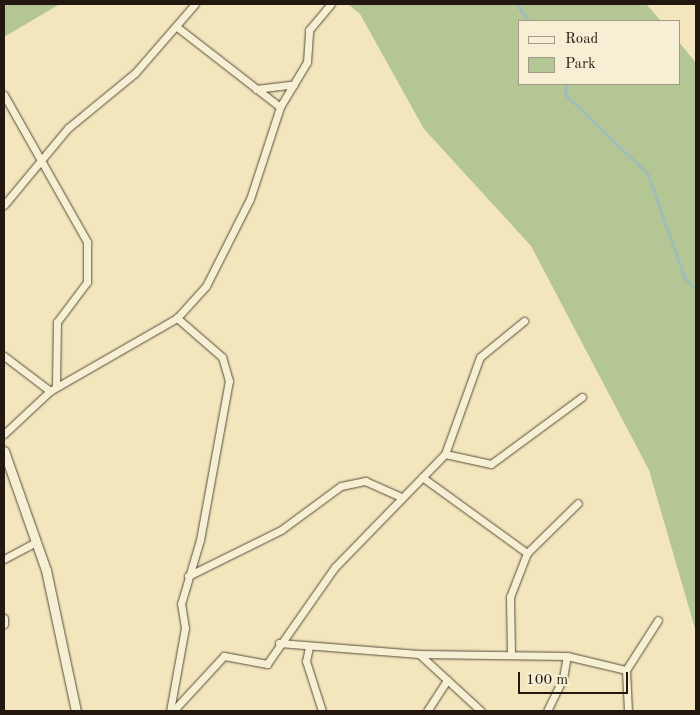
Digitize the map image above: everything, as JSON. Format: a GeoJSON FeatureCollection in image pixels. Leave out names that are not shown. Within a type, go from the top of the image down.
{"type":"FeatureCollection","features":[{"type":"Feature","properties":{"kind":"street"},"geometry":{"type":"LineString","coordinates":[[4,204],[68,128],[109,99],[195,4]]}},
{"type":"Feature","properties":{"kind":"street"},"geometry":{"type":"LineString","coordinates":[[4,434],[53,389],[177,318],[206,286],[227,249],[280,107],[307,62],[309,30],[331,4]]}},
{"type":"Feature","properties":{"kind":"street"},"geometry":{"type":"LineString","coordinates":[[176,27],[280,107]]}},
{"type":"Feature","properties":{"kind":"street"},"geometry":{"type":"LineString","coordinates":[[256,88],[294,84]]}},
{"type":"Feature","properties":{"kind":"street"},"geometry":{"type":"LineString","coordinates":[[4,95],[87,242],[87,282],[57,322],[53,389]]}},
{"type":"Feature","properties":{"kind":"street"},"geometry":{"type":"LineString","coordinates":[[172,711],[184,628],[181,604],[200,540],[228,368],[177,318]]}},
{"type":"Feature","properties":{"kind":"street"},"geometry":{"type":"LineString","coordinates":[[172,711],[224,656],[263,666],[335,567],[399,496],[445,454],[480,357],[524,321]]}},
{"type":"Feature","properties":{"kind":"street"},"geometry":{"type":"LineString","coordinates":[[4,356],[53,389]]}},
{"type":"Feature","properties":{"kind":"street"},"geometry":{"type":"LineString","coordinates":[[445,454],[491,464],[582,397]]}},
{"type":"Feature","properties":{"kind":"street"},"geometry":{"type":"LineString","coordinates":[[4,452],[36,542],[76,711]]}},
{"type":"Feature","properties":{"kind":"street"},"geometry":{"type":"LineString","coordinates":[[422,477],[527,553]]}},
{"type":"Feature","properties":{"kind":"street"},"geometry":{"type":"LineString","coordinates":[[188,576],[281,530],[342,486],[364,481],[399,496]]}},
{"type":"Feature","properties":{"kind":"street"},"geometry":{"type":"LineString","coordinates":[[511,655],[510,597],[527,553],[578,503]]}},
{"type":"Feature","properties":{"kind":"street"},"geometry":{"type":"LineString","coordinates":[[4,559],[36,542]]}},
{"type":"Feature","properties":{"kind":"street"},"geometry":{"type":"LineString","coordinates":[[4,618],[4,624]]}},
{"type":"Feature","properties":{"kind":"street"},"geometry":{"type":"LineString","coordinates":[[628,711],[626,670],[658,620]]}},
{"type":"Feature","properties":{"kind":"street"},"geometry":{"type":"LineString","coordinates":[[279,643],[309,647],[419,654],[567,656],[626,670]]}},
{"type":"Feature","properties":{"kind":"street"},"geometry":{"type":"LineString","coordinates":[[309,647],[306,661],[322,711]]}},
{"type":"Feature","properties":{"kind":"street"},"geometry":{"type":"LineString","coordinates":[[419,654],[481,711]]}},
{"type":"Feature","properties":{"kind":"street"},"geometry":{"type":"LineString","coordinates":[[548,711],[563,678],[567,656]]}},
{"type":"Feature","properties":{"kind":"street"},"geometry":{"type":"LineString","coordinates":[[427,711],[447,680]]}},
{"type":"Feature","properties":{"kind":"green space"},"geometry":{"type":"Polygon","coordinates":[[[4,4],[60,4],[4,37],[4,4]]]}},
{"type":"Feature","properties":{"kind":"green space"},"geometry":{"type":"Polygon","coordinates":[[[348,4],[646,4],[660,20],[518,20],[518,85],[680,85],[680,43],[696,63],[696,632],[649,470],[531,246],[424,129],[360,14],[348,4]]]}},
{"type":"Feature","properties":{"kind":"waterway"},"geometry":{"type":"LineString","coordinates":[[516,4],[529,20]]}},
{"type":"Feature","properties":{"kind":"waterway"},"geometry":{"type":"LineString","coordinates":[[568,85],[565,94],[648,174],[685,278],[696,289]]}}]}
